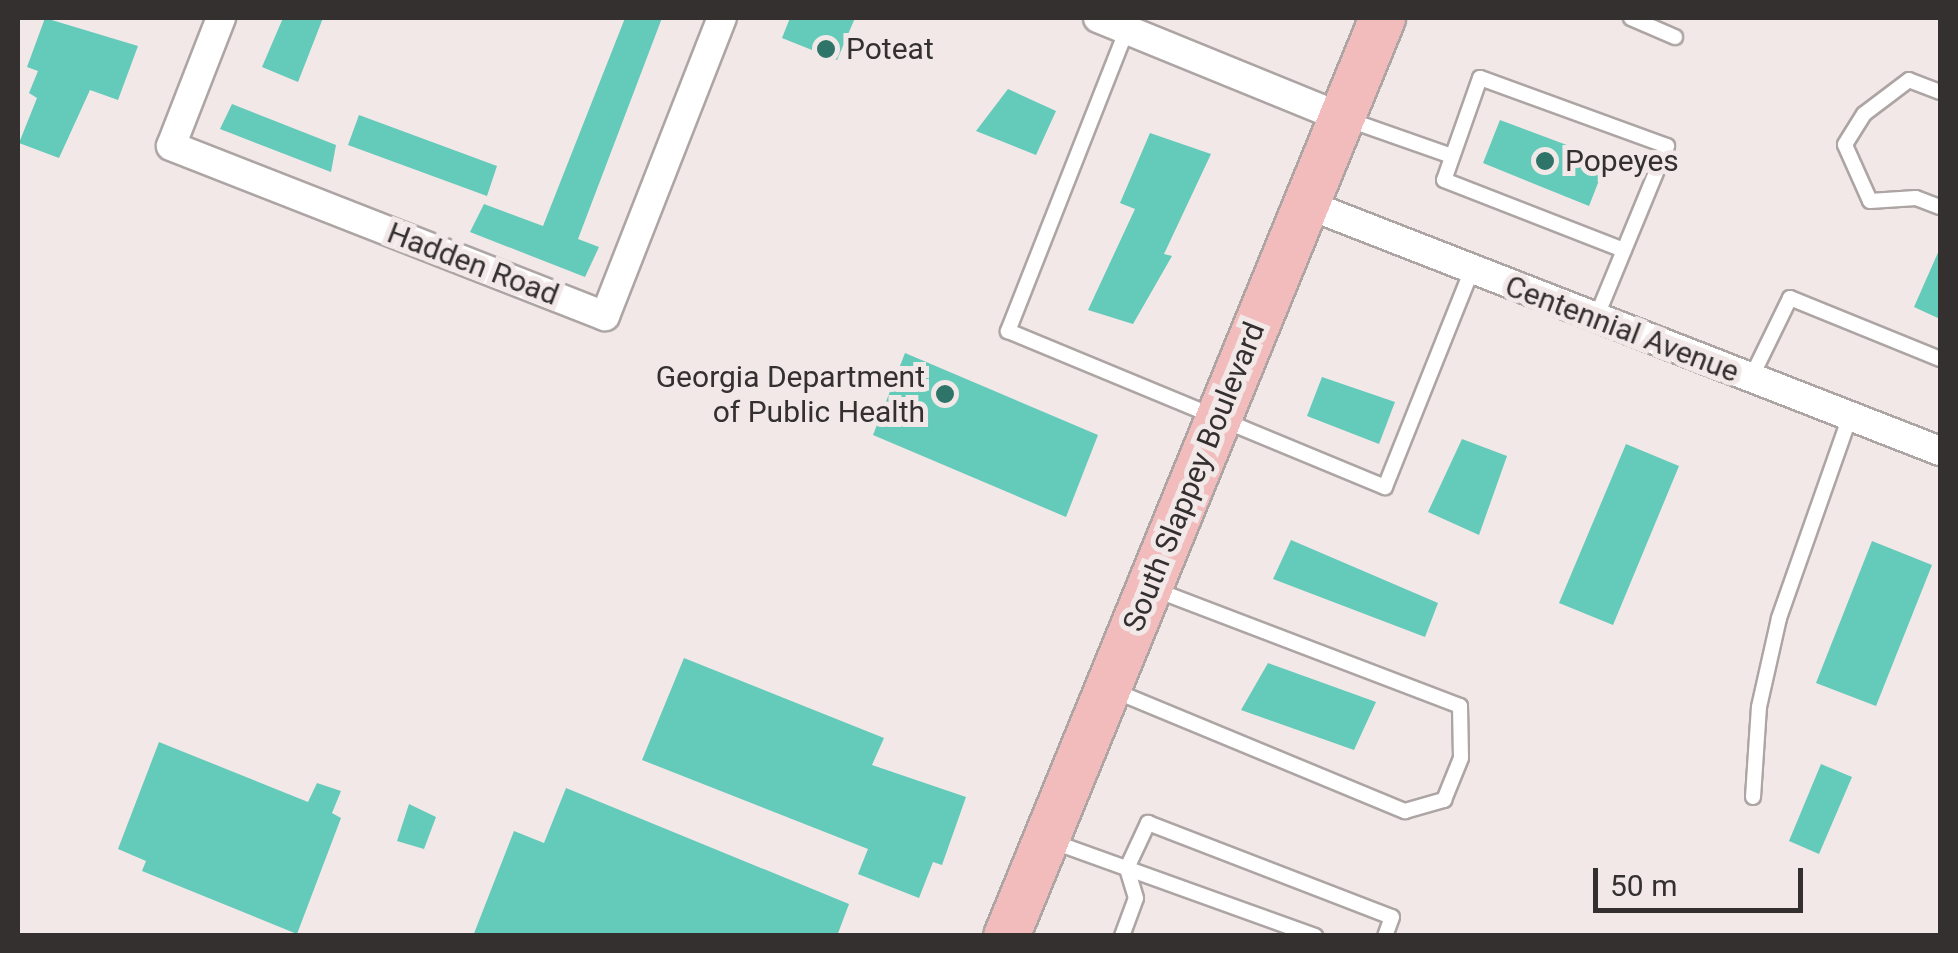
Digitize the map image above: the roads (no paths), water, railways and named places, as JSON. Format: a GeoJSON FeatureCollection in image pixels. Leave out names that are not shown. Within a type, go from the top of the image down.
{"type":"FeatureCollection","features":[{"type":"Feature","properties":{"kind":"main road","name":"South Slappey Boulevard"},"geometry":{"type":"LineString","coordinates":[[1006,936],[1382,18]]}},
{"type":"Feature","properties":{"kind":"street","name":"Hadden Road"},"geometry":{"type":"LineString","coordinates":[[221,18],[171,146],[605,316],[722,18]]}},
{"type":"Feature","properties":{"kind":"street"},"geometry":{"type":"LineString","coordinates":[[1098,18],[1341,118]]}},
{"type":"Feature","properties":{"kind":"street","name":"Centennial Avenue"},"geometry":{"type":"LineString","coordinates":[[1306,204],[1470,272],[1940,451]]}},
{"type":"Feature","properties":{"kind":"lane"},"geometry":{"type":"LineString","coordinates":[[1630,18],[1675,37]]}},
{"type":"Feature","properties":{"kind":"lane"},"geometry":{"type":"LineString","coordinates":[[1127,29],[1008,331],[1385,488],[1470,272]]}},
{"type":"Feature","properties":{"kind":"lane"},"geometry":{"type":"LineString","coordinates":[[1596,319],[1667,146],[1480,78],[1444,180],[1624,250]]}},
{"type":"Feature","properties":{"kind":"lane"},"geometry":{"type":"LineString","coordinates":[[1940,92],[1908,80],[1864,114],[1845,144],[1870,201],[1916,198],[1940,207]]}},
{"type":"Feature","properties":{"kind":"lane"},"geometry":{"type":"LineString","coordinates":[[1341,118],[1452,156]]}},
{"type":"Feature","properties":{"kind":"lane"},"geometry":{"type":"LineString","coordinates":[[1751,378],[1790,298],[1940,359]]}},
{"type":"Feature","properties":{"kind":"lane"},"geometry":{"type":"LineString","coordinates":[[1753,797],[1759,707],[1779,618],[1850,416]]}},
{"type":"Feature","properties":{"kind":"lane"},"geometry":{"type":"LineString","coordinates":[[1108,688],[1405,811],[1444,800],[1461,758],[1460,706],[1149,587]]}},
{"type":"Feature","properties":{"kind":"lane"},"geometry":{"type":"LineString","coordinates":[[1122,936],[1136,898],[1128,868],[1148,824],[1392,917],[1384,936]]}},
{"type":"Feature","properties":{"kind":"lane"},"geometry":{"type":"LineString","coordinates":[[1046,839],[1315,936]]}},
{"type":"Feature","properties":{"kind":"place","name":"Poteat"},"geometry":{"type":"Point","coordinates":[826,49]}},
{"type":"Feature","properties":{"kind":"place","name":"Popeyes"},"geometry":{"type":"Point","coordinates":[1545,161]}},
{"type":"Feature","properties":{"kind":"place","name":"Georgia Department of Public Health"},"geometry":{"type":"Point","coordinates":[945,394]}}]}
